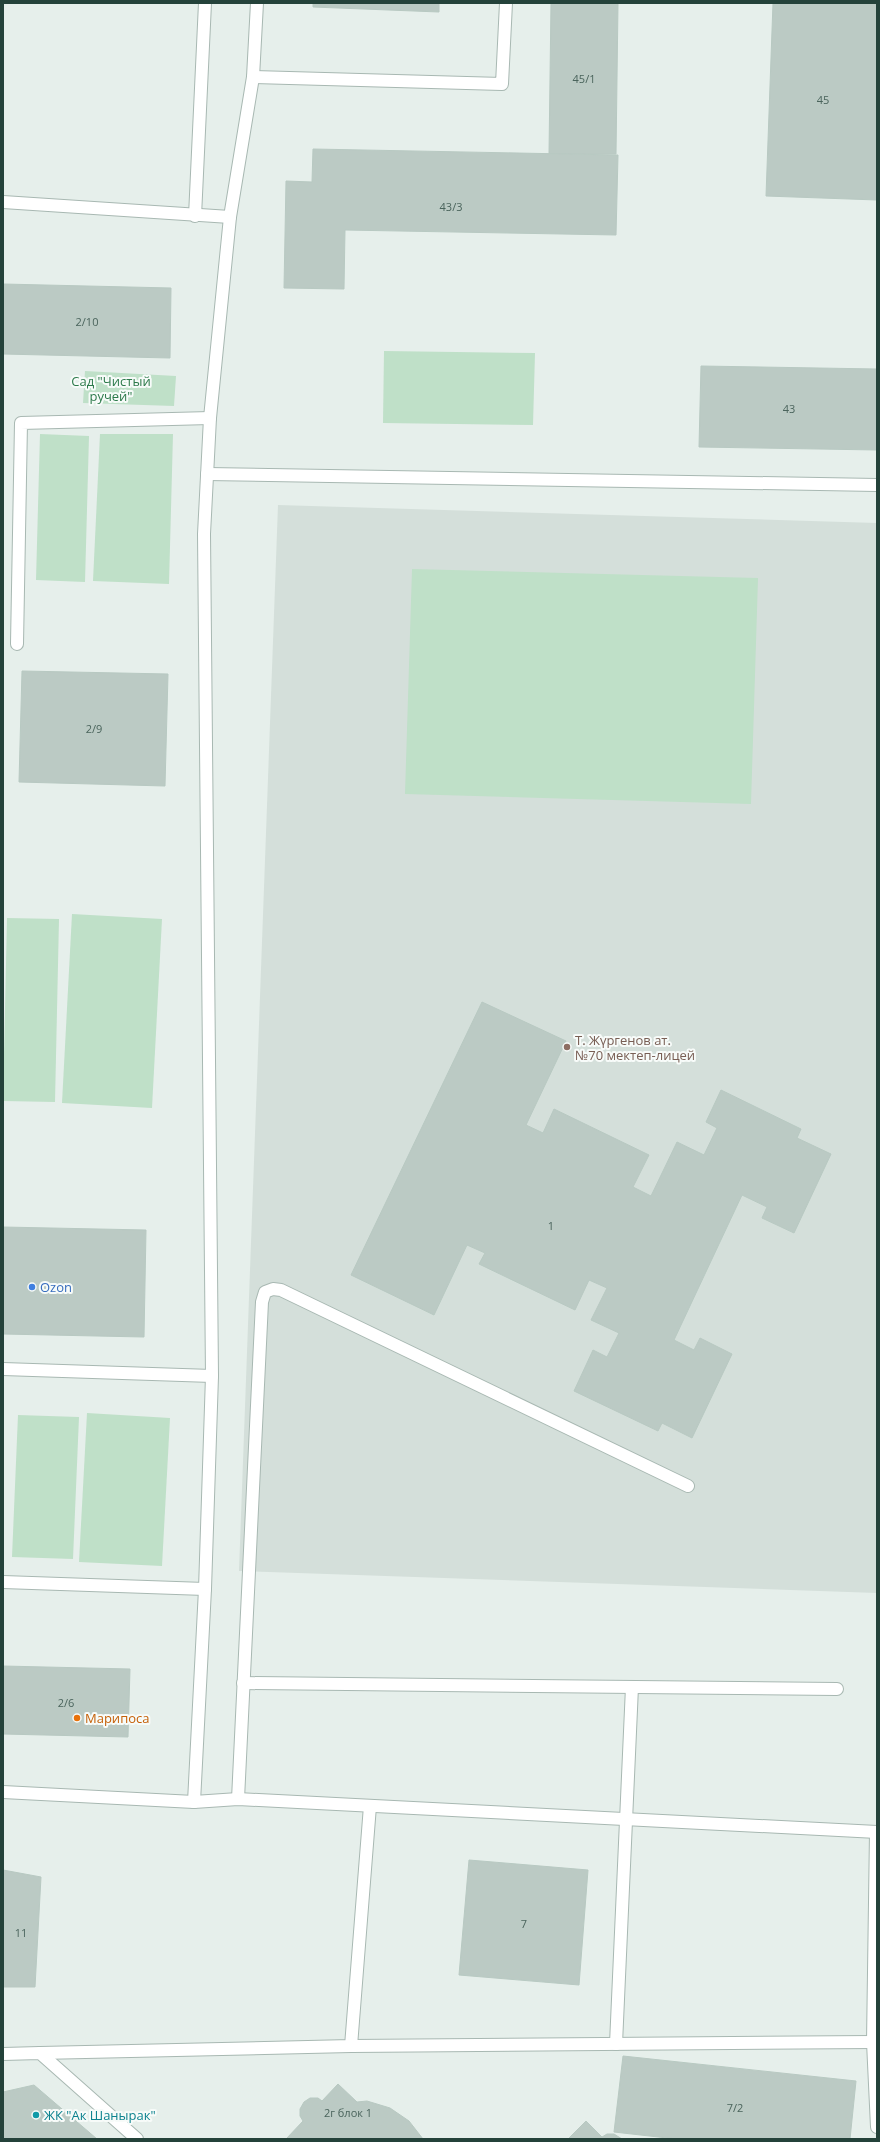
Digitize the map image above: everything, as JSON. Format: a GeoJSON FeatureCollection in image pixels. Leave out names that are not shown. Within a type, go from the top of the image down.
{"type":"FeatureCollection","features":[{"type":"Feature","properties":{"kind":"street"},"geometry":{"type":"LineString","coordinates":[[195,216],[205,3]]}},
{"type":"Feature","properties":{"kind":"street"},"geometry":{"type":"LineString","coordinates":[[194,1802],[206,1589],[212,1376],[204,534],[210,418],[230,217],[253,77],[257,3]]}},
{"type":"Feature","properties":{"kind":"street"},"geometry":{"type":"LineString","coordinates":[[253,77],[502,84],[506,3]]}},
{"type":"Feature","properties":{"kind":"street"},"geometry":{"type":"LineString","coordinates":[[3,202],[195,216],[230,217]]}},
{"type":"Feature","properties":{"kind":"street"},"geometry":{"type":"LineString","coordinates":[[17,644],[21,423],[210,418]]}},
{"type":"Feature","properties":{"kind":"street"},"geometry":{"type":"LineString","coordinates":[[207,474],[877,485]]}},
{"type":"Feature","properties":{"kind":"street"},"geometry":{"type":"LineString","coordinates":[[238,1799],[262,1302],[265,1292],[272,1289],[281,1290],[688,1486]]}},
{"type":"Feature","properties":{"kind":"street"},"geometry":{"type":"LineString","coordinates":[[3,1369],[212,1376]]}},
{"type":"Feature","properties":{"kind":"street"},"geometry":{"type":"LineString","coordinates":[[3,1582],[206,1589]]}},
{"type":"Feature","properties":{"kind":"street"},"geometry":{"type":"LineString","coordinates":[[243,1683],[837,1689]]}},
{"type":"Feature","properties":{"kind":"street"},"geometry":{"type":"LineString","coordinates":[[616,2044],[632,1687]]}},
{"type":"Feature","properties":{"kind":"street"},"geometry":{"type":"LineString","coordinates":[[3,1792],[194,1802],[238,1799],[876,1832],[873,2042],[877,2127]]}},
{"type":"Feature","properties":{"kind":"street"},"geometry":{"type":"LineString","coordinates":[[351,2046],[370,1806]]}},
{"type":"Feature","properties":{"kind":"street"},"geometry":{"type":"LineString","coordinates":[[3,2054],[351,2046],[873,2042]]}},
{"type":"Feature","properties":{"kind":"street"},"geometry":{"type":"LineString","coordinates":[[40,2053],[137,2139]]}},
{"type":"Feature","properties":{"kind":"shaded area","name":"Т. Жүргенов ат. №70 мектеп-лицей"},"geometry":{"type":"Polygon","coordinates":[[[278,505],[877,523],[877,1593],[239,1571],[278,505]]]}},
{"type":"Feature","properties":{"kind":"green space"},"geometry":{"type":"Polygon","coordinates":[[[384,351],[535,353],[533,425],[383,423],[384,351]]]}},
{"type":"Feature","properties":{"kind":"green space","name":"Сад \"Чистый ручей\""},"geometry":{"type":"Polygon","coordinates":[[[85,371],[176,376],[174,406],[83,403],[85,371]]]}},
{"type":"Feature","properties":{"kind":"green space"},"geometry":{"type":"Polygon","coordinates":[[[40,434],[89,436],[85,582],[36,580],[40,434]]]}},
{"type":"Feature","properties":{"kind":"green space"},"geometry":{"type":"Polygon","coordinates":[[[100,434],[173,434],[169,584],[93,581],[100,434]]]}},
{"type":"Feature","properties":{"kind":"green space"},"geometry":{"type":"Polygon","coordinates":[[[412,569],[758,578],[751,804],[405,794],[412,569]]]}},
{"type":"Feature","properties":{"kind":"green space"},"geometry":{"type":"Polygon","coordinates":[[[72,914],[162,919],[152,1108],[62,1103],[72,914]]]}},
{"type":"Feature","properties":{"kind":"green space"},"geometry":{"type":"Polygon","coordinates":[[[7,918],[59,919],[55,1102],[3,1101],[7,918]]]}},
{"type":"Feature","properties":{"kind":"green space"},"geometry":{"type":"Polygon","coordinates":[[[87,1413],[170,1418],[162,1566],[79,1562],[87,1413]]]}},
{"type":"Feature","properties":{"kind":"green space"},"geometry":{"type":"Polygon","coordinates":[[[18,1415],[79,1417],[73,1559],[12,1557],[18,1415]]]}},
{"type":"Feature","properties":{"kind":"building"},"geometry":{"type":"Polygon","coordinates":[[[313,3],[439,3],[439,12],[313,7],[313,3]]]}},
{"type":"Feature","properties":{"kind":"building"},"geometry":{"type":"Polygon","coordinates":[[[551,3],[618,3],[616,154],[549,154],[551,3]]]}},
{"type":"Feature","properties":{"kind":"building"},"geometry":{"type":"Polygon","coordinates":[[[773,3],[877,3],[877,200],[766,196],[773,3]]]}},
{"type":"Feature","properties":{"kind":"building"},"geometry":{"type":"Polygon","coordinates":[[[313,149],[618,155],[616,235],[345,230],[344,289],[284,288],[286,181],[312,182],[313,149]]]}},
{"type":"Feature","properties":{"kind":"building"},"geometry":{"type":"Polygon","coordinates":[[[3,284],[171,288],[170,358],[3,354],[3,284]]]}},
{"type":"Feature","properties":{"kind":"building"},"geometry":{"type":"Polygon","coordinates":[[[701,366],[877,369],[877,450],[699,447],[701,366]]]}},
{"type":"Feature","properties":{"kind":"building"},"geometry":{"type":"Polygon","coordinates":[[[22,671],[168,674],[165,786],[19,782],[22,671]]]}},
{"type":"Feature","properties":{"kind":"building"},"geometry":{"type":"Polygon","coordinates":[[[482,1002],[566,1041],[526,1125],[543,1133],[554,1109],[649,1155],[633,1187],[651,1196],[677,1142],[704,1155],[717,1128],[706,1122],[721,1090],[801,1129],[797,1138],[831,1154],[794,1233],[762,1218],[767,1207],[742,1195],[674,1340],[694,1350],[700,1338],[732,1354],[692,1438],[662,1423],[658,1431],[574,1391],[593,1350],[607,1357],[619,1333],[591,1320],[607,1288],[589,1280],[575,1310],[479,1264],[485,1253],[467,1245],[434,1315],[351,1275],[482,1002]]]}},
{"type":"Feature","properties":{"kind":"building"},"geometry":{"type":"Polygon","coordinates":[[[3,1227],[146,1230],[144,1337],[3,1334],[3,1227]]]}},
{"type":"Feature","properties":{"kind":"building"},"geometry":{"type":"Polygon","coordinates":[[[3,1666],[130,1669],[128,1737],[3,1734],[3,1666]]]}},
{"type":"Feature","properties":{"kind":"building"},"geometry":{"type":"Polygon","coordinates":[[[469,1860],[588,1870],[579,1985],[459,1975],[469,1860]]]}},
{"type":"Feature","properties":{"kind":"building"},"geometry":{"type":"Polygon","coordinates":[[[3,1870],[41,1877],[35,1987],[3,1987],[3,1870]]]}},
{"type":"Feature","properties":{"kind":"building"},"geometry":{"type":"Polygon","coordinates":[[[623,2056],[856,2081],[850,2139],[676,2139],[614,2132],[623,2056]]]}},
{"type":"Feature","properties":{"kind":"building"},"geometry":{"type":"Polygon","coordinates":[[[338,2084],[357,2102],[367,2101],[390,2108],[409,2121],[423,2139],[287,2138],[303,2121],[300,2116],[300,2109],[304,2102],[310,2098],[318,2098],[322,2101],[338,2084]]]}},
{"type":"Feature","properties":{"kind":"building","name":"ЖК \"Ак Шанырак\""},"geometry":{"type":"Polygon","coordinates":[[[34,2085],[97,2139],[3,2139],[3,2092],[34,2085]]]}},
{"type":"Feature","properties":{"kind":"building"},"geometry":{"type":"Polygon","coordinates":[[[586,2121],[602,2137],[607,2134],[614,2134],[622,2139],[568,2139],[586,2121]]]}},
{"type":"Feature","properties":{"kind":"place","name":"Т. Жүргенов ат. №70 мектеп-лицей"},"geometry":{"type":"Point","coordinates":[567,1047]}},
{"type":"Feature","properties":{"kind":"place","name":"Ozon"},"geometry":{"type":"Point","coordinates":[32,1287]}},
{"type":"Feature","properties":{"kind":"place","name":"Марипоса"},"geometry":{"type":"Point","coordinates":[77,1718]}},
{"type":"Feature","properties":{"kind":"place","name":"ЖК \"Ак Шанырак\""},"geometry":{"type":"Point","coordinates":[36,2115]}}]}
